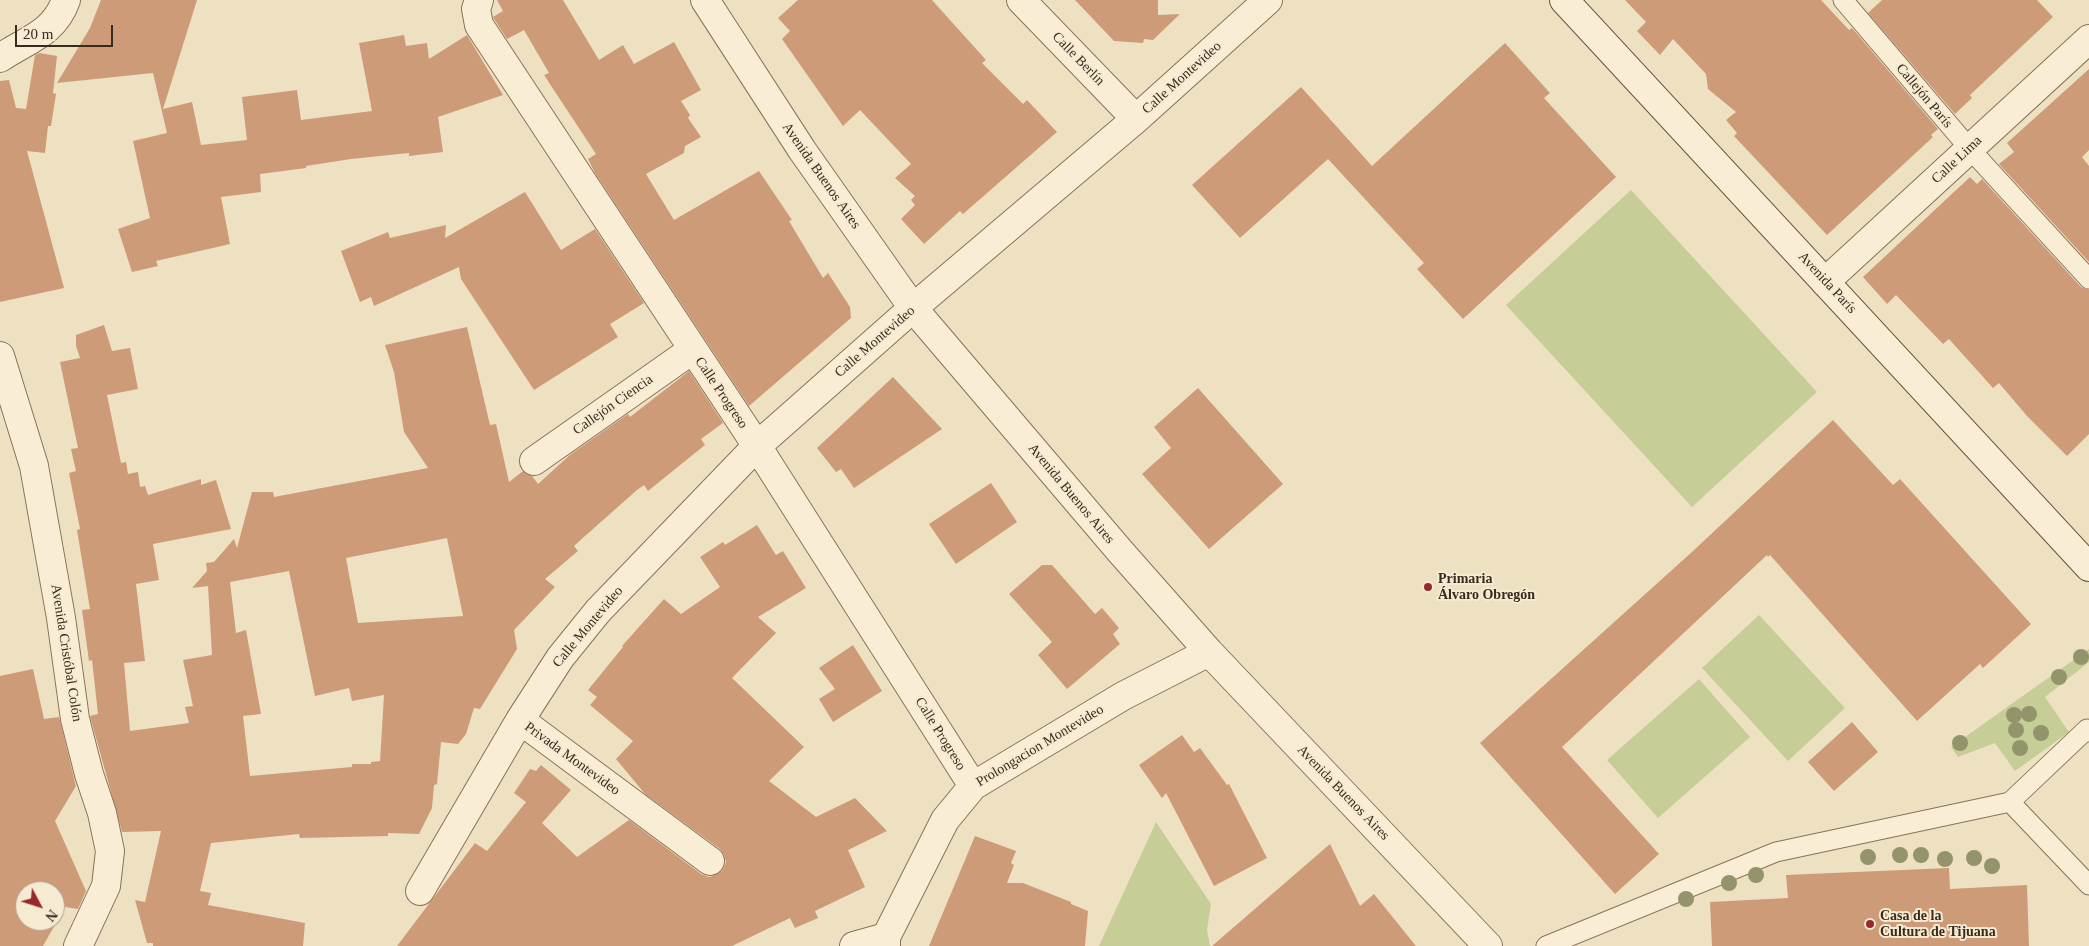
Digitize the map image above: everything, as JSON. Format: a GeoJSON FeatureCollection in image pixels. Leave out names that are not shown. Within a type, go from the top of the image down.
{"type":"FeatureCollection","features":[{"type":"Feature","properties":{"kind":"street"},"geometry":{"type":"LineString","coordinates":[[0,58],[41,35],[63,8],[66,0]]}},
{"type":"Feature","properties":{"kind":"street","name":"Calle Progreso"},"geometry":{"type":"LineString","coordinates":[[479,0],[476,9],[479,26],[757,446],[973,786]]}},
{"type":"Feature","properties":{"kind":"street","name":"Avenida Buenos Aires"},"geometry":{"type":"LineString","coordinates":[[705,0],[802,150],[913,308],[1119,550],[1209,652],[1488,946]]}},
{"type":"Feature","properties":{"kind":"street","name":"Calle Berlín"},"geometry":{"type":"LineString","coordinates":[[1020,0],[1136,119]]}},
{"type":"Feature","properties":{"kind":"street","name":"Calle Montevideo"},"geometry":{"type":"LineString","coordinates":[[520,720],[560,658],[598,611],[757,446],[913,308],[1136,119],[1268,0]]}},
{"type":"Feature","properties":{"kind":"street","name":"Avenida París"},"geometry":{"type":"LineString","coordinates":[[1564,0],[2089,567]]}},
{"type":"Feature","properties":{"kind":"street","name":"Calle Lima"},"geometry":{"type":"LineString","coordinates":[[1826,282],[2089,39]]}},
{"type":"Feature","properties":{"kind":"street","name":"Callejón Ciencia"},"geometry":{"type":"LineString","coordinates":[[534,461],[692,350]]}},
{"type":"Feature","properties":{"kind":"street","name":"Avenida Cristóbal Colón"},"geometry":{"type":"LineString","coordinates":[[0,356],[34,466],[61,618],[76,719],[89,774],[102,813],[110,851],[106,886],[78,946]]}},
{"type":"Feature","properties":{"kind":"street","name":"Prolongacion Montevideo"},"geometry":{"type":"LineString","coordinates":[[854,946],[886,941],[945,820],[973,786],[1123,696],[1209,652]]}},
{"type":"Feature","properties":{"kind":"street","name":"Privada Montevideo"},"geometry":{"type":"LineString","coordinates":[[420,890],[520,720],[710,861]]}},
{"type":"Feature","properties":{"kind":"lane","name":"Callejón París"},"geometry":{"type":"LineString","coordinates":[[1843,0],[1969,148],[2089,279]]}},
{"type":"Feature","properties":{"kind":"lane"},"geometry":{"type":"LineString","coordinates":[[1546,946],[1776,852],[2010,802],[2087,729],[2089,732]]}},
{"type":"Feature","properties":{"kind":"lane"},"geometry":{"type":"LineString","coordinates":[[2010,802],[2089,885]]}},
{"type":"Feature","properties":{"kind":"green space"},"geometry":{"type":"Polygon","coordinates":[[[1631,190],[1817,392],[1692,507],[1506,305],[1631,190]]]}},
{"type":"Feature","properties":{"kind":"green space"},"geometry":{"type":"Polygon","coordinates":[[[1759,615],[1845,708],[1788,761],[1702,668],[1759,615]]]}},
{"type":"Feature","properties":{"kind":"green space"},"geometry":{"type":"Polygon","coordinates":[[[2089,649],[2089,662],[2045,697],[2069,732],[2015,771],[1995,743],[1958,757],[1951,747],[2089,649]]]}},
{"type":"Feature","properties":{"kind":"green space"},"geometry":{"type":"Polygon","coordinates":[[[1699,679],[1750,737],[1658,818],[1607,760],[1699,679]]]}},
{"type":"Feature","properties":{"kind":"green space"},"geometry":{"type":"Polygon","coordinates":[[[1156,822],[1211,904],[1207,930],[1210,946],[1099,946],[1156,822]]]}},
{"type":"Feature","properties":{"kind":"building"},"geometry":{"type":"Polygon","coordinates":[[[101,0],[197,0],[163,109],[192,102],[201,145],[247,140],[242,97],[297,90],[301,120],[372,111],[359,43],[404,35],[406,46],[427,43],[429,59],[467,35],[503,95],[438,117],[443,152],[409,156],[409,153],[351,159],[306,166],[306,168],[260,174],[261,192],[221,197],[230,244],[156,261],[158,266],[132,272],[118,229],[150,218],[133,141],[167,133],[153,73],[57,83],[90,28],[101,0]]]}},
{"type":"Feature","properties":{"kind":"building"},"geometry":{"type":"Polygon","coordinates":[[[497,0],[563,0],[599,60],[623,45],[634,64],[674,42],[701,90],[681,101],[690,115],[688,118],[701,137],[685,146],[684,153],[646,174],[674,220],[759,171],[792,220],[789,221],[823,278],[828,273],[850,307],[851,318],[749,406],[595,173],[588,159],[596,154],[544,75],[549,73],[524,30],[507,39],[494,19],[493,17],[503,11],[497,0]]]}},
{"type":"Feature","properties":{"kind":"building"},"geometry":{"type":"Polygon","coordinates":[[[798,0],[932,0],[986,60],[982,63],[1023,104],[1027,100],[1057,132],[963,214],[960,211],[924,244],[901,219],[915,205],[911,200],[915,196],[895,178],[911,164],[860,110],[843,126],[782,39],[790,31],[778,18],[798,0]]]}},
{"type":"Feature","properties":{"kind":"building"},"geometry":{"type":"Polygon","coordinates":[[[1075,0],[1158,0],[1158,15],[1180,14],[1153,40],[1144,39],[1143,43],[1114,41],[1075,0]]]}},
{"type":"Feature","properties":{"kind":"building"},"geometry":{"type":"Polygon","coordinates":[[[1625,0],[1821,0],[1849,30],[1852,28],[1938,129],[1931,135],[1933,137],[1827,235],[1734,136],[1737,133],[1726,120],[1736,112],[1708,89],[1706,74],[1673,39],[1660,55],[1637,31],[1646,22],[1625,0]]]}},
{"type":"Feature","properties":{"kind":"building"},"geometry":{"type":"Polygon","coordinates":[[[1882,0],[2037,0],[2053,17],[1970,95],[1972,98],[1955,114],[1868,13],[1882,0]]]}},
{"type":"Feature","properties":{"kind":"building"},"geometry":{"type":"Polygon","coordinates":[[[1505,43],[1550,93],[1544,98],[1616,177],[1463,319],[1417,269],[1424,263],[1328,159],[1240,238],[1192,185],[1301,87],[1372,166],[1505,43]]]}},
{"type":"Feature","properties":{"kind":"building"},"geometry":{"type":"Polygon","coordinates":[[[39,53],[57,56],[53,93],[56,94],[51,126],[48,126],[45,153],[27,151],[64,288],[0,302],[0,81],[9,80],[16,108],[26,109],[35,55],[39,53]]]}},
{"type":"Feature","properties":{"kind":"building"},"geometry":{"type":"Polygon","coordinates":[[[2089,69],[2089,150],[2082,157],[2089,166],[2089,262],[1999,164],[2014,152],[2007,143],[2089,69]]]}},
{"type":"Feature","properties":{"kind":"building"},"geometry":{"type":"Polygon","coordinates":[[[1970,177],[1977,184],[1982,179],[2081,287],[2089,290],[2089,434],[2067,456],[2027,416],[1999,383],[1993,388],[1949,339],[1943,344],[1896,295],[1887,304],[1863,277],[1970,177]]]}},
{"type":"Feature","properties":{"kind":"building"},"geometry":{"type":"Polygon","coordinates":[[[525,192],[561,250],[595,229],[644,303],[610,324],[618,337],[534,390],[461,279],[459,267],[374,306],[371,297],[360,302],[341,251],[388,232],[390,238],[446,225],[445,238],[525,192]]]}},
{"type":"Feature","properties":{"kind":"building"},"geometry":{"type":"Polygon","coordinates":[[[104,325],[112,351],[130,348],[138,389],[107,395],[121,463],[126,462],[128,474],[138,472],[140,487],[145,486],[148,495],[201,479],[201,485],[216,480],[231,529],[153,544],[159,580],[136,584],[145,661],[124,663],[130,731],[189,723],[185,707],[193,706],[183,660],[212,655],[208,586],[192,588],[207,571],[206,563],[214,562],[234,539],[237,548],[252,492],[273,492],[274,497],[428,468],[404,432],[394,372],[385,345],[467,327],[490,425],[496,424],[509,482],[523,471],[532,476],[538,484],[571,454],[628,414],[630,417],[689,371],[723,423],[701,439],[705,445],[648,491],[644,485],[637,490],[574,546],[578,551],[545,579],[555,587],[514,630],[517,649],[480,709],[474,708],[466,734],[458,744],[441,742],[437,784],[434,785],[432,808],[419,834],[388,833],[388,836],[300,838],[299,834],[211,843],[200,891],[211,893],[208,905],[305,923],[303,946],[153,946],[153,943],[147,943],[135,900],[145,902],[161,831],[122,832],[90,716],[98,714],[92,660],[89,661],[82,610],[90,609],[77,530],[80,529],[69,473],[76,471],[71,449],[78,448],[60,362],[80,358],[76,346],[76,335],[104,325]],[[447,538],[346,558],[358,623],[463,616],[447,538]],[[289,571],[230,582],[236,633],[246,630],[261,714],[243,716],[250,776],[352,767],[352,764],[371,764],[371,762],[380,761],[384,695],[352,701],[349,688],[315,696],[289,571]]]}},
{"type":"Feature","properties":{"kind":"building"},"geometry":{"type":"Polygon","coordinates":[[[893,377],[942,429],[854,488],[841,469],[836,472],[817,448],[893,377]]]}},
{"type":"Feature","properties":{"kind":"building"},"geometry":{"type":"Polygon","coordinates":[[[1198,388],[1283,484],[1209,549],[1142,474],[1171,448],[1154,427],[1198,388]]]}},
{"type":"Feature","properties":{"kind":"building"},"geometry":{"type":"Polygon","coordinates":[[[1833,420],[1893,485],[1900,479],[2031,624],[1983,668],[1980,664],[1917,721],[1770,555],[1768,557],[1767,555],[1562,747],[1659,854],[1615,894],[1480,743],[1693,551],[1833,420]]]}},
{"type":"Feature","properties":{"kind":"building"},"geometry":{"type":"Polygon","coordinates":[[[991,483],[1017,522],[956,564],[929,524],[991,483]]]}},
{"type":"Feature","properties":{"kind":"building"},"geometry":{"type":"Polygon","coordinates":[[[757,525],[776,555],[783,551],[806,588],[758,617],[776,633],[732,678],[804,747],[769,781],[816,817],[855,798],[887,831],[848,850],[865,887],[815,911],[818,918],[795,928],[790,918],[732,946],[397,946],[475,843],[487,851],[526,802],[514,793],[530,769],[536,771],[541,765],[571,790],[542,823],[577,857],[629,820],[701,874],[709,877],[722,871],[726,862],[720,849],[645,794],[616,759],[633,741],[590,705],[597,697],[588,690],[622,646],[664,599],[681,614],[720,587],[700,557],[723,542],[725,545],[757,525]]]}},
{"type":"Feature","properties":{"kind":"building"},"geometry":{"type":"Polygon","coordinates":[[[1042,565],[1052,565],[1095,614],[1102,608],[1119,628],[1113,634],[1120,644],[1067,689],[1038,655],[1052,642],[1009,594],[1042,565]]]}},
{"type":"Feature","properties":{"kind":"building"},"geometry":{"type":"Polygon","coordinates":[[[853,645],[882,691],[833,722],[819,699],[835,689],[819,668],[853,645]]]}},
{"type":"Feature","properties":{"kind":"building"},"geometry":{"type":"Polygon","coordinates":[[[33,669],[44,719],[59,717],[76,786],[55,821],[86,891],[78,909],[65,907],[65,881],[15,881],[15,931],[51,931],[43,946],[0,946],[0,676],[33,669]]]}},
{"type":"Feature","properties":{"kind":"building"},"geometry":{"type":"Polygon","coordinates":[[[1852,722],[1878,752],[1834,791],[1808,762],[1852,722]]]}},
{"type":"Feature","properties":{"kind":"building"},"geometry":{"type":"Polygon","coordinates":[[[1182,735],[1194,752],[1200,748],[1227,785],[1229,784],[1267,858],[1214,886],[1166,793],[1162,798],[1139,765],[1182,735]]]}},
{"type":"Feature","properties":{"kind":"building"},"geometry":{"type":"Polygon","coordinates":[[[975,836],[1016,851],[1011,863],[1014,865],[1007,883],[1023,883],[1071,902],[1071,904],[1088,911],[1085,946],[929,946],[975,836]]]}},
{"type":"Feature","properties":{"kind":"building"},"geometry":{"type":"Polygon","coordinates":[[[1330,844],[1360,906],[1374,894],[1416,946],[1212,946],[1330,844]]]}},
{"type":"Feature","properties":{"kind":"building","name":"Casa de la Cultura de Tijuana"},"geometry":{"type":"Polygon","coordinates":[[[1949,868],[1950,889],[2027,885],[2029,946],[1712,946],[1710,902],[1788,898],[1786,875],[1949,868]]]}},
{"type":"Feature","properties":{"kind":"place","name":"Primaria Álvaro Obregón"},"geometry":{"type":"Point","coordinates":[1428,587]}},
{"type":"Feature","properties":{"kind":"place","name":"Casa de la Cultura de Tijuana"},"geometry":{"type":"Point","coordinates":[1870,924]}}]}
